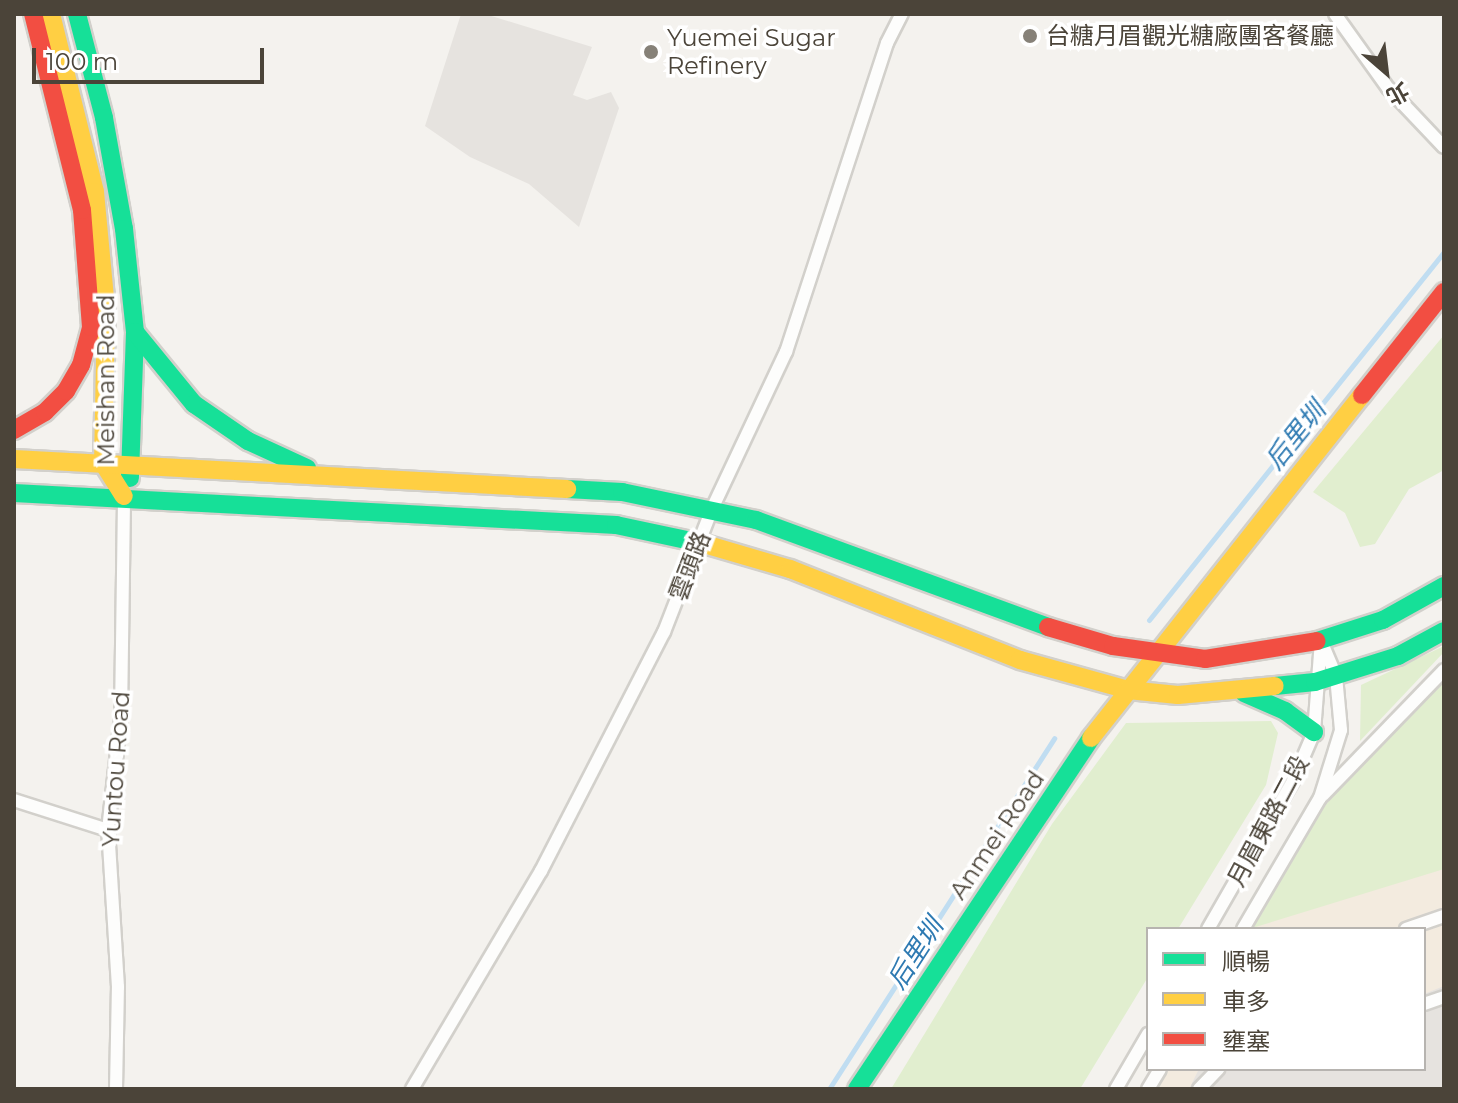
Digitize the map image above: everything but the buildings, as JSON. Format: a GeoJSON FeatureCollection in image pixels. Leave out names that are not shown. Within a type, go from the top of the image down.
{"type":"FeatureCollection","features":[{"type":"Feature","properties":{"kind":"street"},"geometry":{"type":"LineString","coordinates":[[14,430],[45,412],[66,391],[81,365],[91,327],[82,210],[33,14]]}},
{"type":"Feature","properties":{"kind":"street","name":"Meishan Road"},"geometry":{"type":"LineString","coordinates":[[51,14],[95,192],[106,309],[103,463],[124,496]]}},
{"type":"Feature","properties":{"kind":"street","name":"Meishan Road"},"geometry":{"type":"LineString","coordinates":[[77,14],[122,215],[135,332],[133,467],[124,496]]}},
{"type":"Feature","properties":{"kind":"street","name":"雲頭路"},"geometry":{"type":"LineString","coordinates":[[412,1089],[541,871],[664,632],[702,543],[712,509],[786,352],[887,43],[902,14]]}},
{"type":"Feature","properties":{"kind":"street"},"geometry":{"type":"LineString","coordinates":[[1335,14],[1388,88],[1444,147]]}},
{"type":"Feature","properties":{"kind":"street"},"geometry":{"type":"LineString","coordinates":[[1157,653],[1444,292]]}},
{"type":"Feature","properties":{"kind":"street"},"geometry":{"type":"LineString","coordinates":[[135,332],[194,404],[248,441],[317,473]]}},
{"type":"Feature","properties":{"kind":"street"},"geometry":{"type":"LineString","coordinates":[[14,459],[133,467],[317,473],[622,492],[712,509],[869,559],[1022,620],[1113,646],[1205,659],[1321,641],[1383,620],[1444,586]]}},
{"type":"Feature","properties":{"kind":"street"},"geometry":{"type":"LineString","coordinates":[[14,493],[124,496],[572,522],[702,543],[790,569],[1020,660],[1128,690],[1178,695],[1244,693],[1315,682],[1398,656],[1444,631]]}},
{"type":"Feature","properties":{"kind":"street","name":"Yuntou Road"},"geometry":{"type":"LineString","coordinates":[[116,1089],[118,987],[108,830],[121,716],[124,496]]}},
{"type":"Feature","properties":{"kind":"street","name":"月眉東路二段"},"geometry":{"type":"LineString","coordinates":[[1244,927],[1320,798],[1341,730],[1336,676],[1321,641]]}},
{"type":"Feature","properties":{"kind":"street","name":"月眉東路二段"},"geometry":{"type":"LineString","coordinates":[[1209,927],[1293,781],[1314,732],[1315,682],[1321,641]]}},
{"type":"Feature","properties":{"kind":"street","name":"Anmei Road"},"geometry":{"type":"LineString","coordinates":[[857,1089],[1094,733],[1157,653]]}},
{"type":"Feature","properties":{"kind":"street"},"geometry":{"type":"LineString","coordinates":[[1320,798],[1444,670]]}},
{"type":"Feature","properties":{"kind":"street"},"geometry":{"type":"LineString","coordinates":[[1244,693],[1285,711],[1314,732]]}},
{"type":"Feature","properties":{"kind":"street"},"geometry":{"type":"LineString","coordinates":[[14,800],[108,830]]}},
{"type":"Feature","properties":{"kind":"street"},"geometry":{"type":"LineString","coordinates":[[1412,927],[1444,916]]}},
{"type":"Feature","properties":{"kind":"street"},"geometry":{"type":"LineString","coordinates":[[1116,1089],[1146,1037]]}},
{"type":"Feature","properties":{"kind":"street"},"geometry":{"type":"LineString","coordinates":[[1148,1089],[1159,1071]]}},
{"type":"Feature","properties":{"kind":"street"},"geometry":{"type":"LineString","coordinates":[[1199,1089],[1219,1071]]}},
{"type":"Feature","properties":{"kind":"shaded area"},"geometry":{"type":"Polygon","coordinates":[[[461,14],[485,14],[592,47],[573,95],[587,100],[611,92],[619,108],[579,227],[529,184],[470,157],[425,126],[461,14]]]}},
{"type":"Feature","properties":{"kind":"shaded area"},"geometry":{"type":"Polygon","coordinates":[[[1444,678],[1444,1089],[1153,1089],[1163,1071],[1426,1071],[1426,927],[1248,927],[1324,801],[1444,678]]]}},
{"type":"Feature","properties":{"kind":"shaded area"},"geometry":{"type":"Polygon","coordinates":[[[1444,986],[1444,1089],[1189,1089],[1198,1071],[1426,1071],[1426,993],[1444,986]]]}},
{"type":"Feature","properties":{"kind":"green space"},"geometry":{"type":"Polygon","coordinates":[[[1444,335],[1444,470],[1409,489],[1375,544],[1360,547],[1345,513],[1313,492],[1444,335]]]}},
{"type":"Feature","properties":{"kind":"green space"},"geometry":{"type":"Polygon","coordinates":[[[1444,646],[1444,652],[1360,741],[1361,685],[1444,646]]]}},
{"type":"Feature","properties":{"kind":"green space"},"geometry":{"type":"Polygon","coordinates":[[[1444,681],[1444,869],[1250,927],[1326,804],[1444,681]]]}},
{"type":"Feature","properties":{"kind":"green space"},"geometry":{"type":"Polygon","coordinates":[[[1271,721],[1278,733],[1266,785],[1179,927],[1146,927],[1146,980],[1080,1089],[891,1089],[1052,824],[1126,723],[1271,721]]]}},
{"type":"Feature","properties":{"kind":"waterway","name":"后里圳"},"geometry":{"type":"LineString","coordinates":[[1149,620],[1444,252]]}},
{"type":"Feature","properties":{"kind":"waterway","name":"后里圳"},"geometry":{"type":"LineString","coordinates":[[829,1089],[1054,738]]}},
{"type":"Feature","properties":{"kind":"traffic: fast"},"geometry":{"type":"LineString","coordinates":[[77,14],[104,118],[124,229],[135,332],[130,478]]}},
{"type":"Feature","properties":{"kind":"traffic: fast"},"geometry":{"type":"LineString","coordinates":[[135,332],[194,404],[248,441],[307,468]]}},
{"type":"Feature","properties":{"kind":"traffic: fast"},"geometry":{"type":"LineString","coordinates":[[567,489],[622,492],[756,520],[1048,627]]}},
{"type":"Feature","properties":{"kind":"traffic: fast"},"geometry":{"type":"LineString","coordinates":[[14,493],[616,525],[701,543]]}},
{"type":"Feature","properties":{"kind":"traffic: fast"},"geometry":{"type":"LineString","coordinates":[[1317,641],[1383,620],[1444,586]]}},
{"type":"Feature","properties":{"kind":"traffic: fast"},"geometry":{"type":"LineString","coordinates":[[1275,686],[1315,682],[1398,656],[1444,631]]}},
{"type":"Feature","properties":{"kind":"traffic: fast"},"geometry":{"type":"LineString","coordinates":[[1244,693],[1285,711],[1314,732]]}},
{"type":"Feature","properties":{"kind":"traffic: fast"},"geometry":{"type":"LineString","coordinates":[[857,1089],[1091,738]]}},
{"type":"Feature","properties":{"kind":"traffic: slow"},"geometry":{"type":"LineString","coordinates":[[51,14],[95,192],[106,309],[103,463],[124,496]]}},
{"type":"Feature","properties":{"kind":"traffic: slow"},"geometry":{"type":"LineString","coordinates":[[1091,738],[1362,395]]}},
{"type":"Feature","properties":{"kind":"traffic: slow"},"geometry":{"type":"LineString","coordinates":[[14,459],[567,489]]}},
{"type":"Feature","properties":{"kind":"traffic: slow"},"geometry":{"type":"LineString","coordinates":[[701,543],[790,569],[1020,660],[1128,690],[1178,695],[1275,686]]}},
{"type":"Feature","properties":{"kind":"traffic: jam"},"geometry":{"type":"LineString","coordinates":[[14,430],[45,412],[66,391],[81,365],[91,327],[82,210],[33,14]]}},
{"type":"Feature","properties":{"kind":"traffic: jam"},"geometry":{"type":"LineString","coordinates":[[1362,395],[1444,292]]}},
{"type":"Feature","properties":{"kind":"traffic: jam"},"geometry":{"type":"LineString","coordinates":[[1048,627],[1113,646],[1205,659],[1317,641]]}},
{"type":"Feature","properties":{"kind":"place","name":"台糖月眉觀光糖廠團客餐廳"},"geometry":{"type":"Point","coordinates":[1030,36]}},
{"type":"Feature","properties":{"kind":"place","name":"Yuemei Sugar Refinery"},"geometry":{"type":"Point","coordinates":[651,52]}}]}
